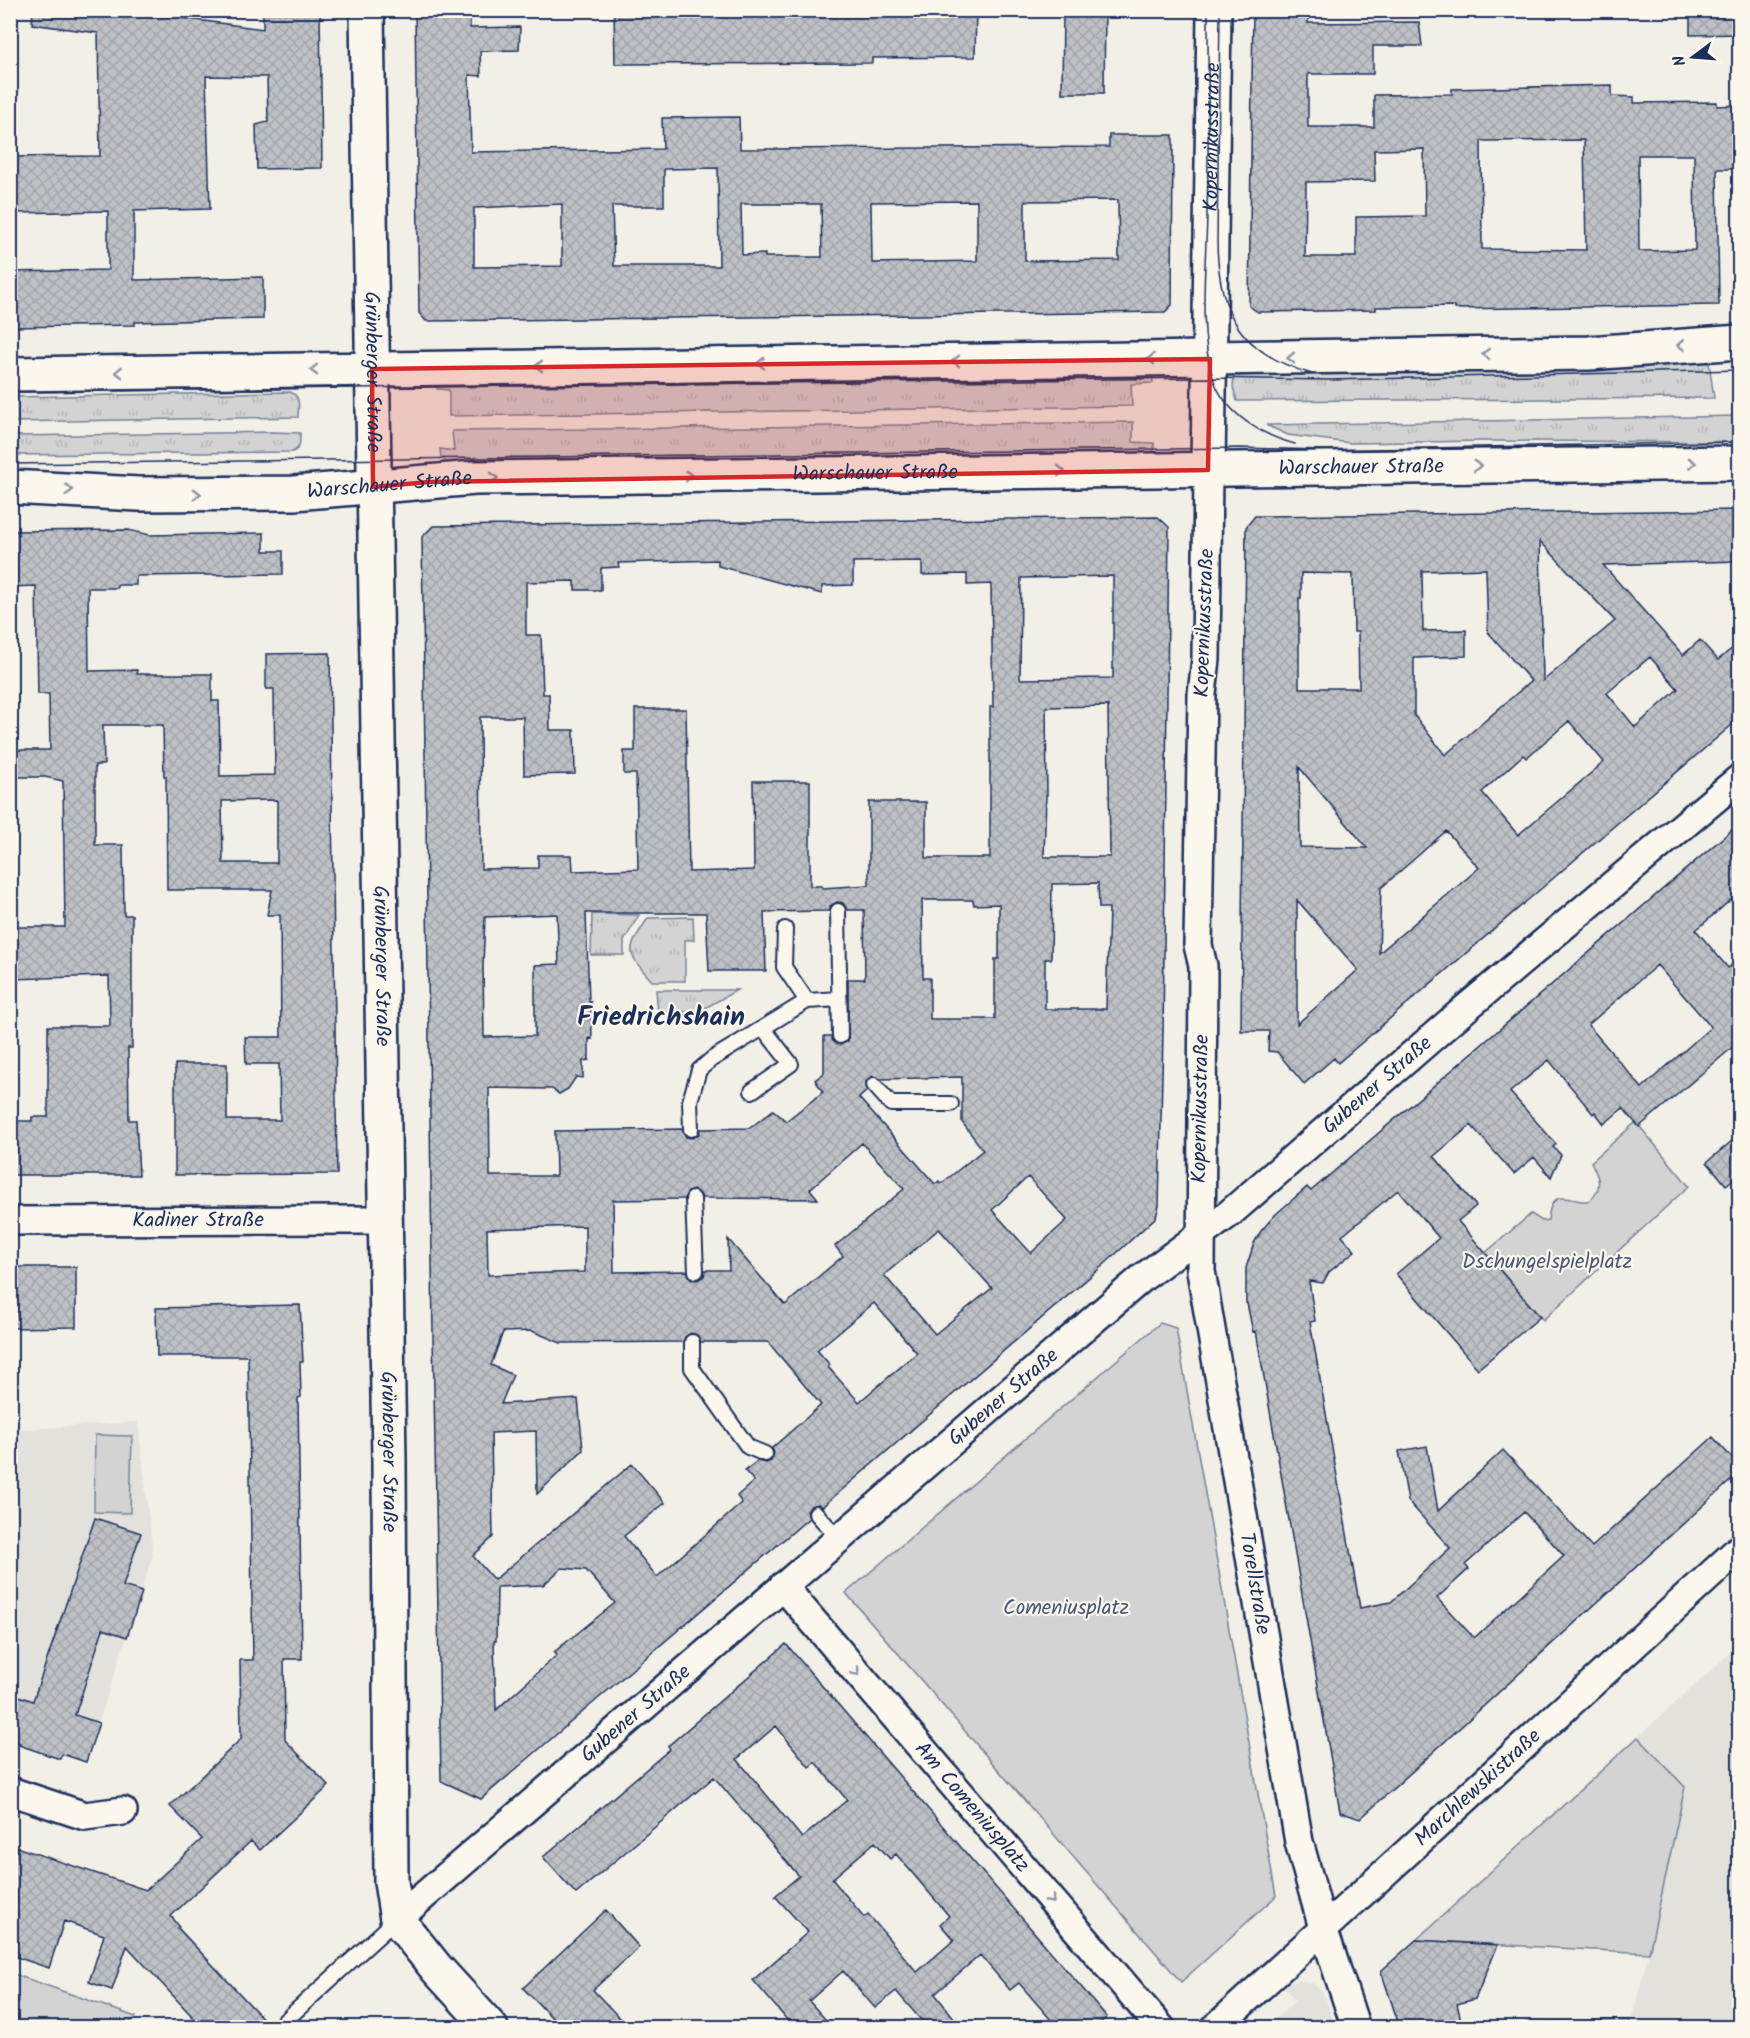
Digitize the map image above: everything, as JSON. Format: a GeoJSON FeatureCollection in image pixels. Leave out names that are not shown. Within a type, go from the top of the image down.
{"type":"FeatureCollection","features":[{"type":"Feature","properties":{"kind":"main road","name":"Grünberger Straße"},"geometry":{"type":"LineString","coordinates":[[367,10],[389,1473],[391,1882],[397,1919]]}},
{"type":"Feature","properties":{"kind":"main road","name":"Kopernikusstraße"},"geometry":{"type":"LineString","coordinates":[[1208,470],[1214,10]]}},
{"type":"Feature","properties":{"kind":"main road"},"geometry":{"type":"LineString","coordinates":[[10,374],[1589,353],[1740,342]]}},
{"type":"Feature","properties":{"kind":"main road","name":"Warschauer Straße"},"geometry":{"type":"LineString","coordinates":[[10,487],[138,494],[303,493],[475,478],[1740,463]]}},
{"type":"Feature","properties":{"kind":"main road"},"geometry":{"type":"LineString","coordinates":[[397,1919],[437,1969],[490,2028]]}},
{"type":"Feature","properties":{"kind":"street","name":"Kopernikusstraße"},"geometry":{"type":"LineString","coordinates":[[1200,1235],[1203,966],[1198,945],[1202,694],[1206,659],[1208,470]]}},
{"type":"Feature","properties":{"kind":"street","name":"Gubener Straße"},"geometry":{"type":"LineString","coordinates":[[397,1919],[1142,1278],[1247,1198],[1466,1008],[1740,778]]}},
{"type":"Feature","properties":{"kind":"street","name":"Kadiner Straße"},"geometry":{"type":"LineString","coordinates":[[10,1221],[385,1220]]}},
{"type":"Feature","properties":{"kind":"street","name":"Torellstraße"},"geometry":{"type":"LineString","coordinates":[[1200,1235],[1200,1270],[1299,1842],[1323,1928],[1356,2028]]}},
{"type":"Feature","properties":{"kind":"street","name":"Marchlewskistraße"},"geometry":{"type":"LineString","coordinates":[[1215,2028],[1740,1548]]}},
{"type":"Feature","properties":{"kind":"street","name":"Am Comeniusplatz"},"geometry":{"type":"LineString","coordinates":[[783,1586],[1161,2028]]}},
{"type":"Feature","properties":{"kind":"street"},"geometry":{"type":"LineString","coordinates":[[10,1791],[85,1816],[123,1811]]}},
{"type":"Feature","properties":{"kind":"lane"},"geometry":{"type":"LineString","coordinates":[[838,911],[840,1036]]}},
{"type":"Feature","properties":{"kind":"lane"},"geometry":{"type":"LineString","coordinates":[[785,929],[784,967],[807,1001]]}},
{"type":"Feature","properties":{"kind":"lane"},"geometry":{"type":"LineString","coordinates":[[691,1129],[690,1101],[699,1070],[712,1059],[807,1001],[839,999]]}},
{"type":"Feature","properties":{"kind":"lane"},"geometry":{"type":"LineString","coordinates":[[752,1091],[791,1064],[763,1028]]}},
{"type":"Feature","properties":{"kind":"lane"},"geometry":{"type":"LineString","coordinates":[[874,1085],[891,1104],[951,1104]]}},
{"type":"Feature","properties":{"kind":"lane"},"geometry":{"type":"LineString","coordinates":[[693,1199],[696,1271]]}},
{"type":"Feature","properties":{"kind":"lane"},"geometry":{"type":"LineString","coordinates":[[692,1342],[692,1368],[748,1447],[765,1454]]}},
{"type":"Feature","properties":{"kind":"lane"},"geometry":{"type":"LineString","coordinates":[[816,1512],[838,1538]]}},
{"type":"Feature","properties":{"kind":"lane","name":"Gubener Straße"},"geometry":{"type":"LineString","coordinates":[[277,2028],[397,1919]]}},
{"type":"Feature","properties":{"kind":"highlighted area"},"geometry":{"type":"Polygon","coordinates":[[[1210,359],[1208,470],[429,482],[373,487],[372,369],[1210,359]]]}},
{"type":"Feature","properties":{"kind":"shaded area"},"geometry":{"type":"Polygon","coordinates":[[[138,1422],[153,1555],[86,1762],[62,1754],[60,1759],[11,1740],[11,1430],[138,1422]]]}},
{"type":"Feature","properties":{"kind":"shaded area"},"geometry":{"type":"Polygon","coordinates":[[[1739,1645],[1739,2027],[1511,2028],[1528,2022],[1631,2020],[1649,1953],[1685,1787],[1638,1737],[1739,1645]]]}},
{"type":"Feature","properties":{"kind":"shaded area"},"geometry":{"type":"Polygon","coordinates":[[[1299,1980],[1314,1984],[1321,1990],[1326,1998],[1335,2027],[1266,2027],[1295,2001],[1285,1988],[1288,1984],[1299,1980]]]}},
{"type":"Feature","properties":{"kind":"green space"},"geometry":{"type":"Polygon","coordinates":[[[1709,362],[1714,398],[1237,401],[1233,387],[1234,373],[1709,362]]]}},
{"type":"Feature","properties":{"kind":"green space"},"geometry":{"type":"Polygon","coordinates":[[[1152,372],[1153,383],[1131,384],[1132,406],[449,416],[449,390],[437,389],[437,384],[1152,372]]]}},
{"type":"Feature","properties":{"kind":"green space"},"geometry":{"type":"Polygon","coordinates":[[[290,392],[298,399],[298,417],[11,422],[11,397],[290,392]]]}},
{"type":"Feature","properties":{"kind":"green space"},"geometry":{"type":"Polygon","coordinates":[[[1739,416],[1739,442],[1350,443],[1288,435],[1266,425],[1739,416]]]}},
{"type":"Feature","properties":{"kind":"green space"},"geometry":{"type":"Polygon","coordinates":[[[1133,422],[1133,442],[1154,443],[1154,454],[447,462],[441,458],[440,449],[454,451],[452,431],[1133,422]]]}},
{"type":"Feature","properties":{"kind":"green space"},"geometry":{"type":"Polygon","coordinates":[[[300,433],[298,447],[292,452],[11,455],[11,436],[300,433]]]}},
{"type":"Feature","properties":{"kind":"green space"},"geometry":{"type":"Polygon","coordinates":[[[592,914],[639,915],[624,941],[624,955],[591,955],[592,914]]]}},
{"type":"Feature","properties":{"kind":"green space"},"geometry":{"type":"Polygon","coordinates":[[[693,917],[694,940],[685,940],[685,981],[652,981],[633,957],[632,951],[632,945],[648,918],[693,917]]]}},
{"type":"Feature","properties":{"kind":"green space"},"geometry":{"type":"Polygon","coordinates":[[[656,990],[737,990],[698,1012],[658,1012],[656,990]]]}},
{"type":"Feature","properties":{"kind":"green space","name":"Dschungelspielplatz"},"geometry":{"type":"Polygon","coordinates":[[[1636,1122],[1689,1186],[1543,1320],[1485,1253],[1531,1214],[1542,1221],[1548,1220],[1551,1206],[1557,1199],[1588,1201],[1592,1198],[1598,1189],[1598,1181],[1591,1162],[1636,1122]]]}},
{"type":"Feature","properties":{"kind":"green space","name":"Comeniusplatz"},"geometry":{"type":"Polygon","coordinates":[[[1160,1323],[1176,1328],[1276,1896],[1181,1982],[846,1593],[1160,1323]]]}},
{"type":"Feature","properties":{"kind":"green space"},"geometry":{"type":"Polygon","coordinates":[[[95,1435],[132,1436],[130,1513],[94,1512],[95,1435]]]}},
{"type":"Feature","properties":{"kind":"green space"},"geometry":{"type":"Polygon","coordinates":[[[1638,1737],[1685,1787],[1649,1953],[1416,1940],[1638,1737]]]}},
{"type":"Feature","properties":{"kind":"green space"},"geometry":{"type":"Polygon","coordinates":[[[11,1973],[136,2017],[125,2027],[11,2027],[11,1973]]]}},
{"type":"Feature","properties":{"kind":"green space"},"geometry":{"type":"Polygon","coordinates":[[[1630,2020],[1628,2027],[1511,2027],[1528,2022],[1630,2020]]]}},
{"type":"Feature","properties":{"kind":"building"},"geometry":{"type":"Polygon","coordinates":[[[33,10],[161,10],[160,15],[263,29],[263,10],[320,10],[322,168],[257,169],[256,125],[268,122],[267,77],[206,76],[210,209],[134,211],[134,280],[263,277],[263,319],[135,322],[135,325],[10,327],[10,272],[108,270],[108,211],[16,213],[16,209],[10,209],[10,157],[100,156],[98,33],[32,24],[33,10]]]}},
{"type":"Feature","properties":{"kind":"building"},"geometry":{"type":"Polygon","coordinates":[[[415,10],[470,10],[470,28],[520,27],[519,50],[480,51],[481,76],[469,75],[471,152],[663,149],[662,118],[739,117],[740,149],[1109,147],[1109,135],[1173,135],[1172,305],[1165,312],[426,321],[419,313],[415,10]],[[718,168],[664,169],[664,206],[612,206],[614,266],[719,266],[718,168]],[[1118,200],[1025,201],[1025,261],[1119,260],[1118,200]],[[977,201],[871,202],[872,263],[977,261],[977,201]],[[562,204],[474,208],[474,267],[562,266],[562,204]],[[741,204],[742,255],[822,257],[821,204],[741,204]]]}},
{"type":"Feature","properties":{"kind":"building"},"geometry":{"type":"Polygon","coordinates":[[[614,10],[976,10],[975,57],[872,58],[872,63],[615,64],[614,10]]]}},
{"type":"Feature","properties":{"kind":"building"},"geometry":{"type":"Polygon","coordinates":[[[1063,10],[1105,10],[1104,93],[1062,93],[1063,10]]]}},
{"type":"Feature","properties":{"kind":"building"},"geometry":{"type":"Polygon","coordinates":[[[1253,10],[1309,10],[1308,23],[1419,22],[1422,46],[1373,46],[1373,74],[1308,74],[1308,127],[1374,127],[1374,95],[1452,94],[1452,89],[1612,85],[1612,96],[1634,97],[1634,103],[1717,102],[1717,106],[1740,105],[1740,169],[1717,169],[1719,305],[1455,309],[1455,306],[1376,307],[1376,310],[1258,312],[1249,306],[1253,10]],[[1584,140],[1481,141],[1482,249],[1586,250],[1584,140]],[[1424,149],[1374,150],[1375,181],[1306,182],[1305,257],[1356,257],[1356,217],[1425,216],[1424,149]],[[1638,155],[1639,251],[1695,250],[1694,155],[1638,155]]]}},
{"type":"Feature","properties":{"kind":"building"},"geometry":{"type":"Polygon","coordinates":[[[1690,10],[1740,10],[1740,34],[1690,35],[1690,10]]]}},
{"type":"Feature","properties":{"kind":"building"},"geometry":{"type":"Polygon","coordinates":[[[1740,510],[1740,561],[1603,565],[1683,655],[1700,640],[1718,660],[1740,642],[1740,718],[1338,1063],[1334,1058],[1304,1084],[1277,1052],[1268,1051],[1269,1031],[1241,1031],[1246,527],[1255,516],[1740,510]],[[1540,541],[1543,681],[1615,621],[1540,541]],[[1486,569],[1422,571],[1423,631],[1466,630],[1466,656],[1414,658],[1414,715],[1445,755],[1531,681],[1488,632],[1486,569]],[[1301,573],[1301,598],[1299,598],[1299,688],[1359,688],[1358,632],[1354,632],[1353,574],[1301,573]],[[1650,657],[1607,693],[1635,727],[1678,689],[1650,657]],[[1569,721],[1526,758],[1523,755],[1482,792],[1518,835],[1604,762],[1569,721]],[[1299,767],[1300,847],[1367,848],[1299,767]],[[1446,831],[1381,888],[1379,953],[1479,868],[1446,831]],[[1297,900],[1297,1024],[1358,970],[1297,900]]]}},
{"type":"Feature","properties":{"kind":"building"},"geometry":{"type":"Polygon","coordinates":[[[1158,517],[1169,527],[1163,1034],[1159,1206],[1156,1217],[1107,1262],[822,1507],[818,1504],[811,1506],[807,1511],[809,1518],[481,1799],[441,1781],[422,537],[433,526],[1158,517]],[[718,560],[618,563],[619,567],[601,568],[601,590],[575,590],[575,581],[526,582],[526,635],[541,635],[543,694],[549,694],[550,730],[574,730],[575,774],[524,775],[523,717],[480,717],[481,869],[538,868],[538,855],[572,855],[573,871],[638,869],[636,774],[624,774],[624,751],[635,751],[635,709],[686,709],[689,872],[754,870],[753,781],[810,781],[810,886],[822,886],[822,888],[869,885],[869,802],[926,802],[926,858],[990,858],[990,707],[993,707],[991,584],[967,585],[967,574],[922,575],[922,561],[853,562],[853,585],[822,586],[822,594],[718,566],[718,560]],[[1113,576],[1021,578],[1020,679],[1113,678],[1113,576]],[[1108,706],[1046,707],[1044,857],[1110,857],[1108,706]],[[1098,883],[1052,884],[1051,959],[1045,959],[1045,1009],[1106,1009],[1109,908],[1099,908],[1098,883]],[[922,900],[923,978],[930,978],[930,1019],[995,1019],[995,959],[999,959],[999,904],[974,905],[973,900],[922,900]],[[837,902],[830,906],[829,911],[764,912],[766,971],[709,971],[706,913],[586,913],[592,1039],[589,1038],[589,1060],[583,1061],[583,1078],[576,1077],[568,1089],[559,1094],[552,1089],[489,1088],[490,1176],[556,1176],[555,1131],[682,1129],[686,1137],[692,1138],[699,1134],[700,1129],[750,1128],[773,1110],[786,1121],[823,1092],[815,1080],[824,1073],[824,1036],[831,1036],[833,1041],[840,1045],[848,1041],[848,979],[865,979],[864,910],[847,910],[843,903],[837,902]],[[557,914],[485,917],[484,1037],[535,1036],[535,965],[559,964],[557,914]],[[873,1076],[866,1082],[867,1091],[859,1098],[935,1184],[939,1181],[941,1184],[983,1150],[962,1122],[962,1077],[880,1079],[873,1076]],[[862,1143],[810,1189],[818,1199],[702,1198],[693,1190],[688,1192],[684,1199],[613,1200],[614,1272],[687,1271],[691,1279],[697,1280],[704,1276],[705,1270],[729,1270],[728,1239],[785,1305],[843,1256],[835,1246],[904,1189],[862,1143]],[[1028,1177],[992,1210],[1031,1253],[1067,1220],[1028,1177]],[[585,1226],[487,1229],[488,1275],[585,1272],[585,1226]],[[939,1229],[884,1275],[935,1334],[992,1288],[939,1229]],[[874,1303],[817,1350],[830,1365],[828,1367],[859,1402],[917,1353],[874,1303]],[[532,1331],[503,1332],[491,1365],[513,1375],[501,1404],[578,1399],[583,1450],[537,1494],[536,1431],[491,1433],[493,1537],[473,1556],[494,1580],[632,1464],[665,1503],[624,1536],[657,1577],[742,1503],[737,1496],[754,1481],[745,1471],[757,1461],[766,1463],[771,1461],[774,1453],[772,1448],[821,1405],[768,1342],[701,1342],[697,1335],[691,1333],[685,1337],[683,1342],[561,1343],[532,1331]],[[562,1568],[543,1585],[497,1587],[496,1641],[494,1641],[496,1710],[557,1655],[554,1652],[615,1603],[586,1570],[562,1568]]]}},
{"type":"Feature","properties":{"kind":"building"},"geometry":{"type":"Polygon","coordinates":[[[128,530],[150,535],[264,533],[264,551],[283,551],[283,574],[136,576],[136,585],[117,585],[117,588],[88,588],[89,671],[137,670],[137,674],[212,674],[212,701],[219,701],[220,776],[275,775],[274,689],[266,689],[266,654],[330,653],[337,1174],[175,1175],[175,1064],[227,1064],[227,1120],[280,1120],[279,1064],[246,1064],[245,1037],[281,1037],[280,915],[267,915],[272,890],[167,890],[163,725],[103,725],[104,765],[95,765],[95,845],[123,845],[124,915],[132,915],[132,1048],[128,1048],[129,1120],[136,1120],[139,1175],[10,1175],[10,1121],[32,1121],[32,1117],[48,1117],[48,1026],[110,1026],[109,976],[10,979],[10,927],[65,927],[63,781],[45,777],[10,777],[10,750],[50,750],[49,694],[38,694],[36,586],[10,587],[10,531],[128,530]],[[277,800],[222,801],[223,863],[277,863],[277,800]]]}},
{"type":"Feature","properties":{"kind":"building"},"geometry":{"type":"Polygon","coordinates":[[[1740,823],[1740,892],[1696,930],[1728,968],[1740,958],[1740,1041],[1639,1127],[1623,1108],[1604,1124],[1595,1112],[1593,1114],[1549,1060],[1510,1092],[1556,1144],[1553,1147],[1561,1155],[1551,1177],[1534,1157],[1514,1174],[1471,1125],[1434,1156],[1476,1206],[1458,1221],[1540,1317],[1478,1369],[1396,1274],[1439,1238],[1398,1190],[1342,1236],[1355,1251],[1329,1272],[1323,1283],[1309,1281],[1315,1321],[1310,1322],[1360,1608],[1391,1602],[1450,1548],[1408,1501],[1399,1451],[1427,1446],[1438,1511],[1503,1450],[1592,1547],[1713,1437],[1740,1467],[1740,1472],[1360,1819],[1340,1812],[1256,1331],[1253,1332],[1246,1303],[1246,1268],[1254,1243],[1275,1215],[1307,1187],[1311,1191],[1740,823]],[[1657,965],[1588,1025],[1642,1088],[1711,1027],[1657,965]],[[1524,1512],[1465,1565],[1469,1569],[1437,1598],[1474,1638],[1564,1556],[1524,1512]]]}},
{"type":"Feature","properties":{"kind":"building"},"geometry":{"type":"Polygon","coordinates":[[[1740,1134],[1740,1174],[1726,1185],[1707,1162],[1740,1134]]]}},
{"type":"Feature","properties":{"kind":"building"},"geometry":{"type":"Polygon","coordinates":[[[10,1267],[76,1267],[76,1327],[10,1328],[10,1267]]]}},
{"type":"Feature","properties":{"kind":"building"},"geometry":{"type":"Polygon","coordinates":[[[300,1305],[303,1362],[300,1362],[301,1397],[298,1398],[302,1659],[284,1659],[285,1740],[329,1786],[260,1850],[251,1841],[171,1916],[179,1926],[178,1928],[269,2025],[268,2028],[203,2028],[127,1946],[112,1990],[89,1982],[104,1935],[64,1921],[49,1968],[10,1955],[10,1845],[146,1890],[202,1839],[170,1806],[241,1739],[240,1660],[253,1660],[248,1356],[157,1356],[156,1308],[300,1305]]]}},
{"type":"Feature","properties":{"kind":"building"},"geometry":{"type":"Polygon","coordinates":[[[95,1518],[141,1533],[123,1586],[142,1592],[127,1637],[103,1629],[75,1715],[99,1723],[86,1762],[62,1754],[60,1759],[10,1740],[10,1693],[33,1701],[95,1518]]]}},
{"type":"Feature","properties":{"kind":"building"},"geometry":{"type":"Polygon","coordinates":[[[786,1644],[1107,2017],[1094,2028],[1058,2028],[1019,1983],[1010,1990],[980,1955],[935,1994],[962,2028],[928,2028],[896,1991],[875,2008],[843,1971],[809,2001],[833,2028],[794,2028],[753,1980],[808,1932],[775,1896],[799,1876],[714,1777],[576,1894],[543,1857],[670,1749],[668,1746],[786,1644]],[[776,1726],[737,1759],[802,1838],[847,1800],[815,1762],[809,1767],[776,1726]],[[875,1842],[832,1879],[864,1917],[868,1914],[917,1972],[954,1940],[940,1924],[949,1916],[896,1854],[890,1859],[875,1842]]]}},
{"type":"Feature","properties":{"kind":"building"},"geometry":{"type":"Polygon","coordinates":[[[606,1910],[639,1947],[593,1990],[629,2028],[562,2028],[523,1988],[606,1910]]]}},
{"type":"Feature","properties":{"kind":"building"},"geometry":{"type":"Polygon","coordinates":[[[1416,1940],[1498,1945],[1475,1999],[1457,2004],[1463,2028],[1400,2028],[1381,1971],[1416,1940]]]}},
{"type":"Feature","properties":{"kind":"tram line"},"geometry":{"type":"LineString","coordinates":[[1208,10],[1208,164],[1204,297],[1208,359],[1219,391],[1235,412],[1257,429],[1295,444]]}},
{"type":"Feature","properties":{"kind":"tram line"},"geometry":{"type":"LineString","coordinates":[[1220,10],[1217,241],[1222,290],[1238,327],[1251,342],[1267,355],[1312,374]]}},
{"type":"Feature","properties":{"kind":"tram line"},"geometry":{"type":"LineString","coordinates":[[10,392],[1209,378],[1330,380],[1740,370]]}},
{"type":"Feature","properties":{"kind":"tram line"},"geometry":{"type":"LineString","coordinates":[[10,464],[1239,448],[1324,450],[1740,442]]}},
{"type":"Feature","properties":{"kind":"district","name":"Friedrichshain"},"geometry":{"type":"Point","coordinates":[661,1017]}}]}
